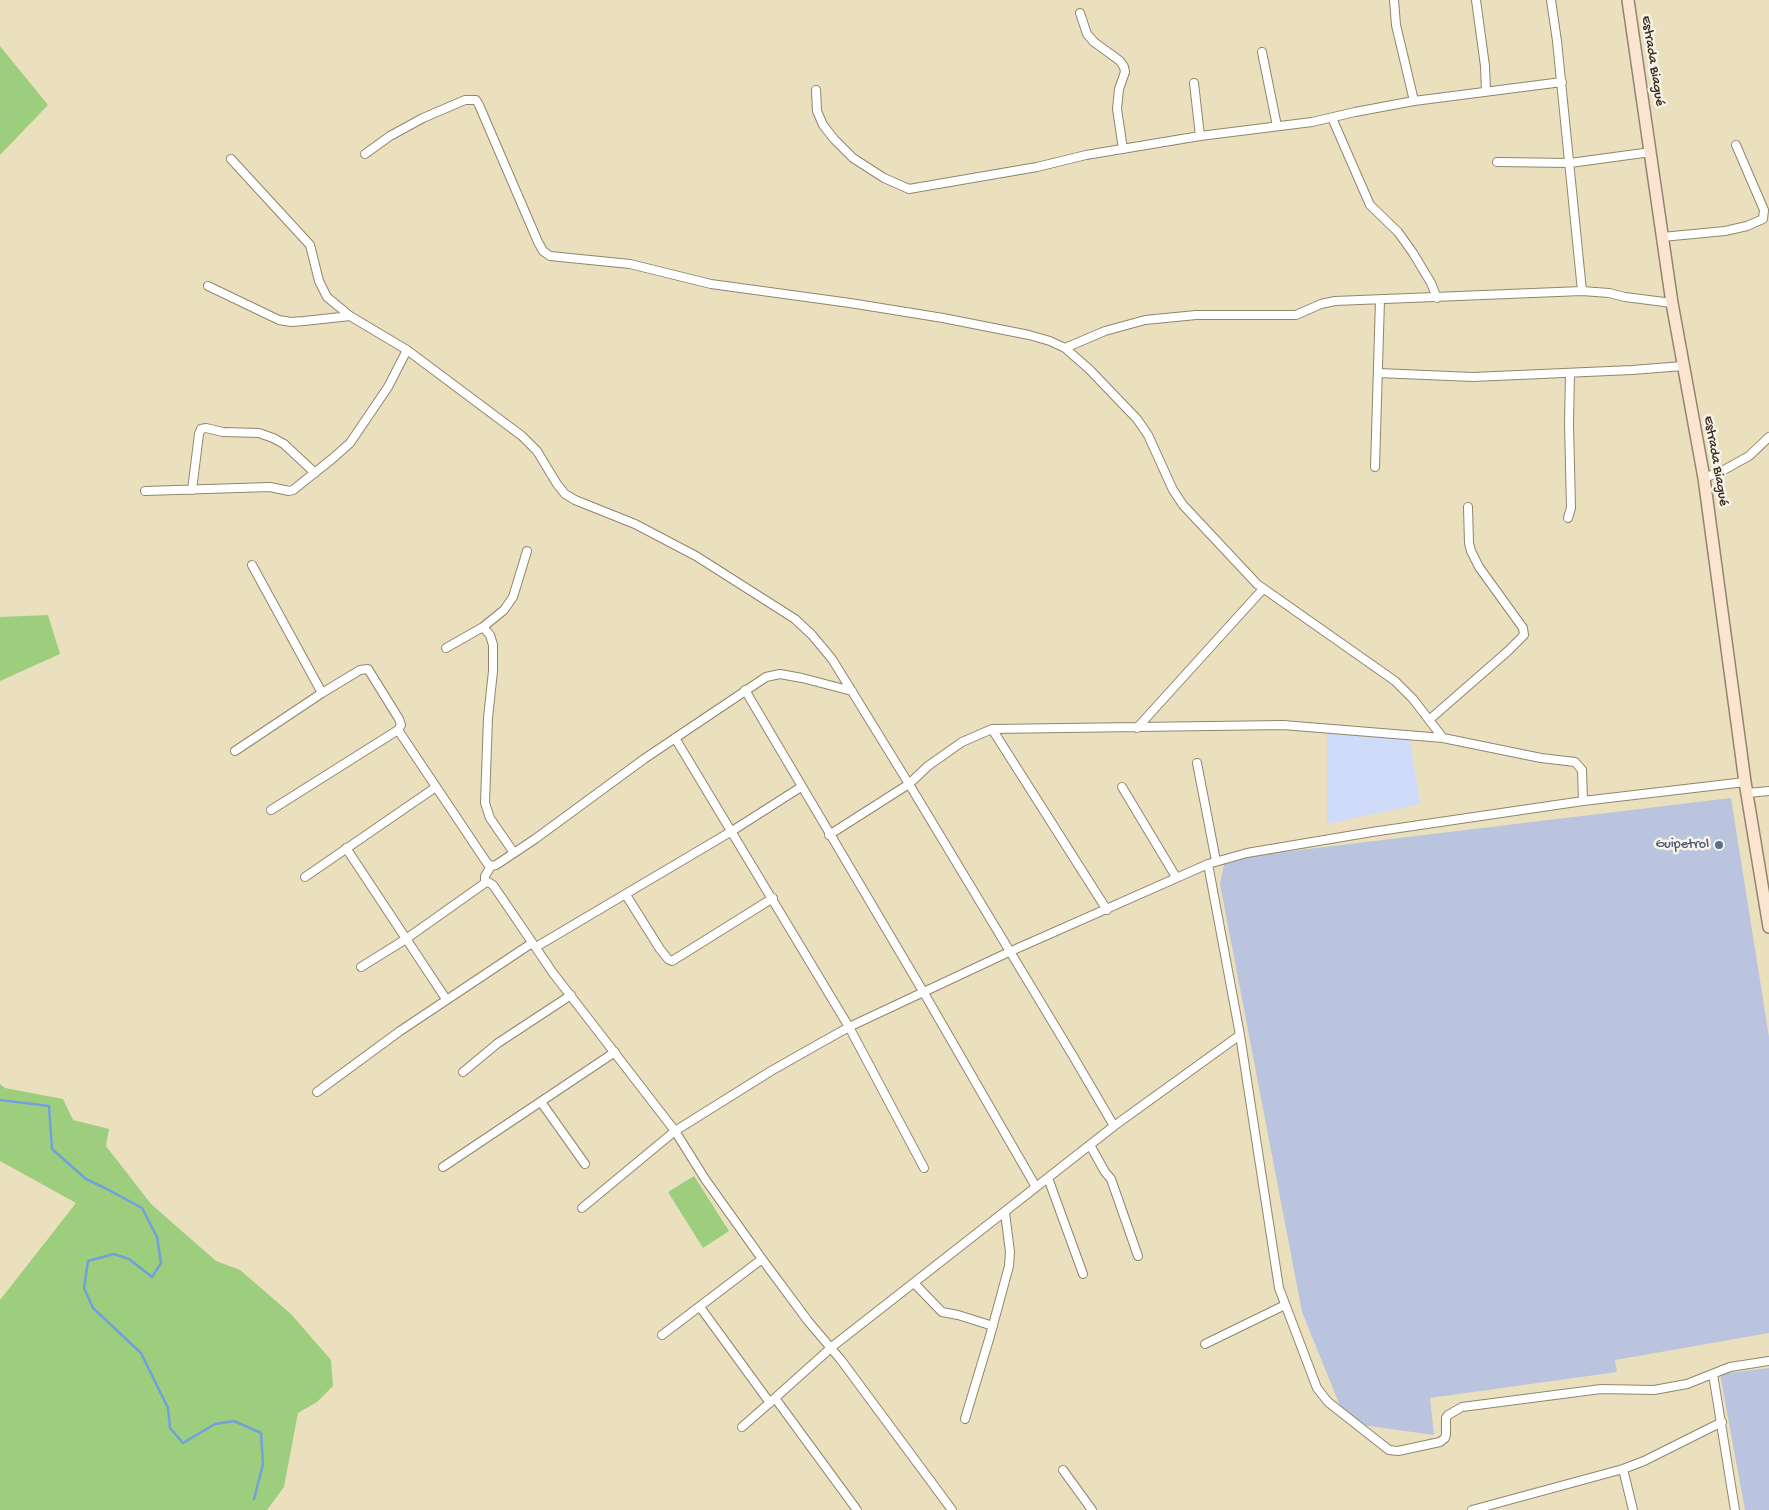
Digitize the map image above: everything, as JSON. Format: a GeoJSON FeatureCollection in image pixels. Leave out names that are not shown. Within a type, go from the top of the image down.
{"type":"FeatureCollection","features":[{"type":"Feature","properties":{"kind":"main road","name":"Estrada Biagué"},"geometry":{"type":"LineString","coordinates":[[1628,0],[1672,303],[1704,478],[1746,788],[1765,878],[1769,928]]}},
{"type":"Feature","properties":{"kind":"street"},"geometry":{"type":"LineString","coordinates":[[1394,0],[1396,25],[1414,101]]}},
{"type":"Feature","properties":{"kind":"street"},"geometry":{"type":"LineString","coordinates":[[1476,0],[1484,59],[1486,91]]}},
{"type":"Feature","properties":{"kind":"street"},"geometry":{"type":"LineString","coordinates":[[1551,0],[1562,82],[1582,290]]}},
{"type":"Feature","properties":{"kind":"street"},"geometry":{"type":"LineString","coordinates":[[1080,14],[1087,34],[1094,42],[1120,61],[1124,67],[1125,72],[1119,89],[1117,109],[1123,148]]}},
{"type":"Feature","properties":{"kind":"street"},"geometry":{"type":"LineString","coordinates":[[1262,52],[1278,126]]}},
{"type":"Feature","properties":{"kind":"street"},"geometry":{"type":"LineString","coordinates":[[816,90],[817,111],[823,125],[834,139],[853,158],[884,178],[909,190],[988,174],[1037,167],[1123,148],[1332,118],[1414,101],[1562,82]]}},
{"type":"Feature","properties":{"kind":"street"},"geometry":{"type":"LineString","coordinates":[[1194,83],[1200,136]]}},
{"type":"Feature","properties":{"kind":"street"},"geometry":{"type":"LineString","coordinates":[[365,154],[390,136],[423,118],[465,100],[476,100],[480,105],[538,242],[543,251],[550,256],[630,264],[711,284],[942,318],[1050,340],[1065,348],[1089,369],[1137,419],[1148,435],[1173,490],[1183,505],[1263,589],[1382,670],[1404,689],[1443,738]]}},
{"type":"Feature","properties":{"kind":"street"},"geometry":{"type":"LineString","coordinates":[[1332,118],[1370,205],[1398,232],[1431,283],[1437,298]]}},
{"type":"Feature","properties":{"kind":"street"},"geometry":{"type":"LineString","coordinates":[[1662,237],[1725,231],[1748,226],[1763,219],[1764,210],[1736,146]]}},
{"type":"Feature","properties":{"kind":"street"},"geometry":{"type":"LineString","coordinates":[[1497,162],[1570,163],[1651,152]]}},
{"type":"Feature","properties":{"kind":"street"},"geometry":{"type":"LineString","coordinates":[[231,159],[310,245],[319,281],[327,297],[350,316],[407,350],[530,443],[565,494],[575,500],[635,524],[685,550],[795,619],[825,648],[1114,1126]]}},
{"type":"Feature","properties":{"kind":"street"},"geometry":{"type":"LineString","coordinates":[[208,286],[279,320],[304,322],[350,316]]}},
{"type":"Feature","properties":{"kind":"street"},"geometry":{"type":"LineString","coordinates":[[1065,348],[1105,331],[1145,320],[1196,315],[1249,314],[1288,316],[1304,313],[1321,304],[1335,301],[1437,298],[1582,290],[1672,303]]}},
{"type":"Feature","properties":{"kind":"street"},"geometry":{"type":"LineString","coordinates":[[1375,467],[1380,300]]}},
{"type":"Feature","properties":{"kind":"street"},"geometry":{"type":"LineString","coordinates":[[145,491],[270,487],[289,491],[299,486],[350,442],[358,432],[388,387],[407,350]]}},
{"type":"Feature","properties":{"kind":"street"},"geometry":{"type":"LineString","coordinates":[[1378,373],[1473,377],[1683,366]]}},
{"type":"Feature","properties":{"kind":"street"},"geometry":{"type":"LineString","coordinates":[[1568,518],[1571,508],[1570,373]]}},
{"type":"Feature","properties":{"kind":"street"},"geometry":{"type":"LineString","coordinates":[[192,490],[199,434],[206,428],[223,432],[259,434],[273,438],[284,444],[315,473]]}},
{"type":"Feature","properties":{"kind":"street"},"geometry":{"type":"LineString","coordinates":[[1704,478],[1722,471],[1749,456],[1768,441]]}},
{"type":"Feature","properties":{"kind":"street"},"geometry":{"type":"LineString","coordinates":[[1429,720],[1524,635],[1523,628],[1471,551],[1468,507]]}},
{"type":"Feature","properties":{"kind":"street"},"geometry":{"type":"LineString","coordinates":[[446,648],[483,627],[504,610],[513,597],[527,551]]}},
{"type":"Feature","properties":{"kind":"street"},"geometry":{"type":"LineString","coordinates":[[252,565],[322,693]]}},
{"type":"Feature","properties":{"kind":"street"},"geometry":{"type":"LineString","coordinates":[[1137,728],[1263,589]]}},
{"type":"Feature","properties":{"kind":"street"},"geometry":{"type":"LineString","coordinates":[[483,627],[490,635],[493,645],[485,803],[490,818],[514,853]]}},
{"type":"Feature","properties":{"kind":"street"},"geometry":{"type":"LineString","coordinates":[[235,751],[360,670],[368,669],[399,719],[401,725],[398,730],[271,810]]}},
{"type":"Feature","properties":{"kind":"street"},"geometry":{"type":"LineString","coordinates":[[486,883],[485,876],[491,866],[514,853],[675,738],[766,677],[780,674],[852,692]]}},
{"type":"Feature","properties":{"kind":"street"},"geometry":{"type":"LineString","coordinates":[[745,690],[924,993],[1036,1188]]}},
{"type":"Feature","properties":{"kind":"street"},"geometry":{"type":"LineString","coordinates":[[829,835],[908,784],[928,766],[962,742],[992,729],[1283,725],[1443,738],[1541,758],[1575,762],[1582,770],[1583,802]]}},
{"type":"Feature","properties":{"kind":"street"},"geometry":{"type":"LineString","coordinates":[[992,729],[1107,910]]}},
{"type":"Feature","properties":{"kind":"street"},"geometry":{"type":"LineString","coordinates":[[398,730],[487,863],[491,866]]}},
{"type":"Feature","properties":{"kind":"street"},"geometry":{"type":"LineString","coordinates":[[675,738],[850,1027],[924,1168]]}},
{"type":"Feature","properties":{"kind":"street"},"geometry":{"type":"LineString","coordinates":[[1197,764],[1279,1288],[1317,1388],[1328,1402],[1393,1451],[1440,1442],[1445,1438],[1446,1418],[1462,1408],[1601,1389],[1654,1390],[1687,1384],[1730,1367],[1769,1361]]}},
{"type":"Feature","properties":{"kind":"street"},"geometry":{"type":"LineString","coordinates":[[305,877],[436,787]]}},
{"type":"Feature","properties":{"kind":"street"},"geometry":{"type":"LineString","coordinates":[[317,1092],[446,999],[534,945],[626,895],[801,787]]}},
{"type":"Feature","properties":{"kind":"street"},"geometry":{"type":"LineString","coordinates":[[1122,788],[1176,877]]}},
{"type":"Feature","properties":{"kind":"street"},"geometry":{"type":"LineString","coordinates":[[582,1208],[675,1131],[772,1071],[850,1027],[1010,952],[1212,862],[1257,851],[1362,833],[1583,802],[1746,788],[1769,791]]}},
{"type":"Feature","properties":{"kind":"street"},"geometry":{"type":"LineString","coordinates":[[346,848],[446,999]]}},
{"type":"Feature","properties":{"kind":"street"},"geometry":{"type":"LineString","coordinates":[[486,883],[488,882],[499,891],[534,945],[675,1131],[705,1179],[762,1259],[841,1360],[952,1510]]}},
{"type":"Feature","properties":{"kind":"street"},"geometry":{"type":"LineString","coordinates":[[361,967],[406,939],[486,883]]}},
{"type":"Feature","properties":{"kind":"street"},"geometry":{"type":"LineString","coordinates":[[626,895],[660,949],[672,961],[773,898]]}},
{"type":"Feature","properties":{"kind":"street"},"geometry":{"type":"LineString","coordinates":[[463,1072],[498,1043],[571,995]]}},
{"type":"Feature","properties":{"kind":"street"},"geometry":{"type":"LineString","coordinates":[[742,1427],[830,1348],[1114,1126],[1240,1035]]}},
{"type":"Feature","properties":{"kind":"street"},"geometry":{"type":"LineString","coordinates":[[443,1167],[615,1052]]}},
{"type":"Feature","properties":{"kind":"street"},"geometry":{"type":"LineString","coordinates":[[541,1102],[586,1164]]}},
{"type":"Feature","properties":{"kind":"street"},"geometry":{"type":"LineString","coordinates":[[1090,1145],[1111,1179],[1138,1256]]}},
{"type":"Feature","properties":{"kind":"street"},"geometry":{"type":"LineString","coordinates":[[1048,1178],[1083,1274]]}},
{"type":"Feature","properties":{"kind":"street"},"geometry":{"type":"LineString","coordinates":[[965,1419],[993,1326],[1010,1259],[1005,1213]]}},
{"type":"Feature","properties":{"kind":"street"},"geometry":{"type":"LineString","coordinates":[[662,1335],[762,1259]]}},
{"type":"Feature","properties":{"kind":"street"},"geometry":{"type":"LineString","coordinates":[[914,1283],[942,1312],[958,1314],[993,1326]]}},
{"type":"Feature","properties":{"kind":"street"},"geometry":{"type":"LineString","coordinates":[[1205,1344],[1284,1305]]}},
{"type":"Feature","properties":{"kind":"street"},"geometry":{"type":"LineString","coordinates":[[700,1307],[857,1510]]}},
{"type":"Feature","properties":{"kind":"street"},"geometry":{"type":"LineString","coordinates":[[1713,1374],[1735,1510]]}},
{"type":"Feature","properties":{"kind":"street"},"geometry":{"type":"LineString","coordinates":[[1472,1510],[1623,1469],[1644,1461],[1722,1422]]}},
{"type":"Feature","properties":{"kind":"street"},"geometry":{"type":"LineString","coordinates":[[1623,1469],[1633,1510]]}},
{"type":"Feature","properties":{"kind":"street"},"geometry":{"type":"LineString","coordinates":[[1063,1470],[1092,1510]]}},
{"type":"Feature","properties":{"kind":"shaded area"},"geometry":{"type":"Polygon","coordinates":[[[1327,733],[1410,740],[1420,804],[1327,824],[1327,733]]]}},
{"type":"Feature","properties":{"kind":"shaded area"},"geometry":{"type":"Polygon","coordinates":[[[1731,798],[1769,1037],[1769,1333],[1615,1360],[1617,1372],[1430,1398],[1434,1435],[1347,1423],[1302,1312],[1220,884],[1225,859],[1731,798]]]}},
{"type":"Feature","properties":{"kind":"shaded area"},"geometry":{"type":"Polygon","coordinates":[[[1769,1368],[1769,1510],[1745,1510],[1720,1374],[1769,1368]]]}},
{"type":"Feature","properties":{"kind":"green space"},"geometry":{"type":"Polygon","coordinates":[[[0,46],[48,105],[0,155],[0,46]]]}},
{"type":"Feature","properties":{"kind":"green space"},"geometry":{"type":"Polygon","coordinates":[[[48,615],[60,654],[0,681],[0,617],[48,615]]]}},
{"type":"Feature","properties":{"kind":"green space"},"geometry":{"type":"Polygon","coordinates":[[[0,1084],[5,1088],[63,1099],[73,1120],[109,1129],[106,1146],[151,1204],[216,1261],[240,1270],[291,1314],[331,1360],[333,1386],[317,1402],[298,1413],[284,1487],[267,1510],[0,1510],[0,1300],[76,1203],[0,1161],[0,1084]]]}},
{"type":"Feature","properties":{"kind":"green space"},"geometry":{"type":"Polygon","coordinates":[[[694,1176],[729,1231],[703,1248],[668,1192],[694,1176]]]}},
{"type":"Feature","properties":{"kind":"waterway"},"geometry":{"type":"LineString","coordinates":[[0,1100],[49,1106],[52,1149],[86,1179],[142,1208],[157,1237],[161,1263],[152,1277],[129,1259],[114,1254],[88,1261],[84,1288],[93,1308],[141,1353],[168,1408],[170,1428],[183,1443],[215,1424],[234,1421],[261,1433],[263,1464],[254,1499]]}},
{"type":"Feature","properties":{"kind":"place","name":"Guipetrol"},"geometry":{"type":"Point","coordinates":[1719,845]}}]}
